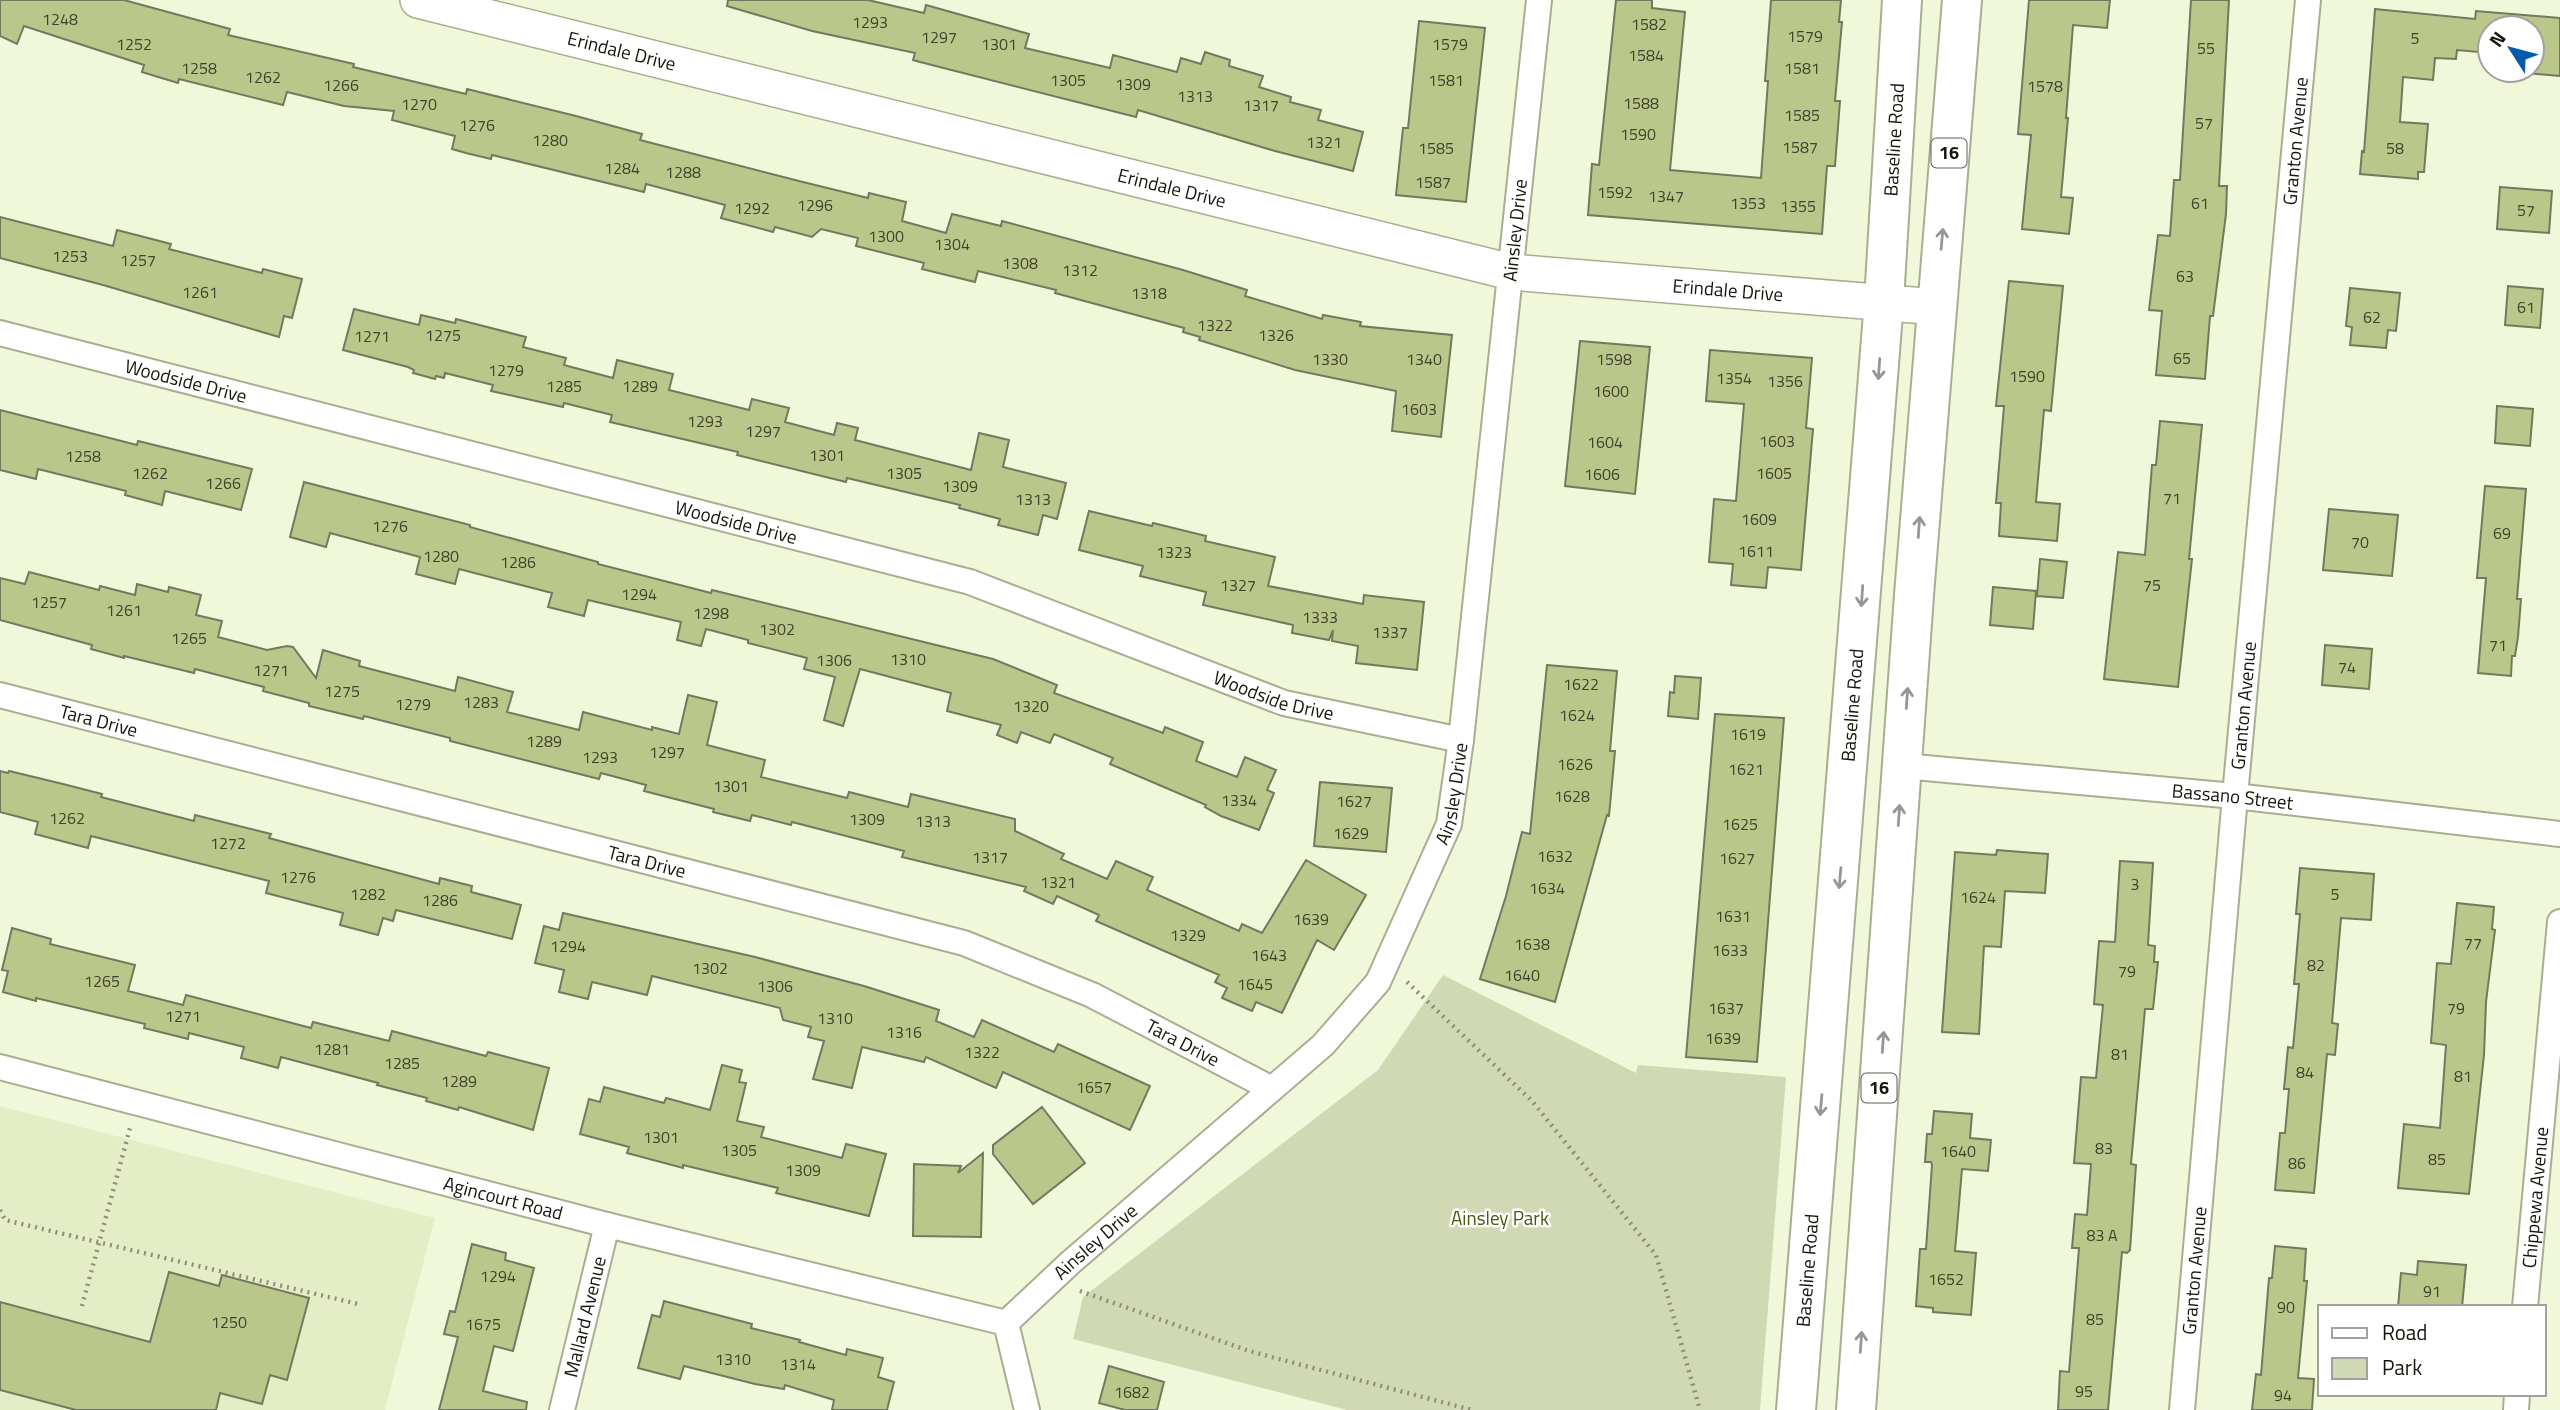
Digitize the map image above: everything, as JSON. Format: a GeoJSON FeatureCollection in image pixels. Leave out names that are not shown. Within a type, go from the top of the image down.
{"type":"FeatureCollection","features":[{"type":"Feature","properties":{"kind":"main road","name":"Baseline Road"},"geometry":{"type":"LineString","coordinates":[[1796,1410],[1884,301],[1902,0]]}},
{"type":"Feature","properties":{"kind":"main road","name":"16"},"geometry":{"type":"LineString","coordinates":[[1856,1410],[1962,0]]}},
{"type":"Feature","properties":{"kind":"street","name":"Erindale Drive"},"geometry":{"type":"LineString","coordinates":[[418,0],[1511,272],[1937,307]]}},
{"type":"Feature","properties":{"kind":"street","name":"Ainsley Drive"},"geometry":{"type":"LineString","coordinates":[[1006,1323],[1071,1262],[1323,1045],[1378,982],[1449,824],[1461,740],[1539,0]]}},
{"type":"Feature","properties":{"kind":"street","name":"Granton Avenue"},"geometry":{"type":"LineString","coordinates":[[2182,1410],[2308,0]]}},
{"type":"Feature","properties":{"kind":"street","name":"Woodside Drive"},"geometry":{"type":"LineString","coordinates":[[0,334],[970,582],[1284,703],[1461,740]]}},
{"type":"Feature","properties":{"kind":"street","name":"Tara Drive"},"geometry":{"type":"LineString","coordinates":[[0,695],[964,943],[1092,995],[1272,1089]]}},
{"type":"Feature","properties":{"kind":"street","name":"Bassano Street"},"geometry":{"type":"LineString","coordinates":[[1903,766],[2235,796],[2560,834]]}},
{"type":"Feature","properties":{"kind":"street","name":"Chippewa Avenue"},"geometry":{"type":"LineString","coordinates":[[2525,1305],[2560,922]]}},
{"type":"Feature","properties":{"kind":"street","name":"Agincourt Road"},"geometry":{"type":"LineString","coordinates":[[0,1067],[607,1225],[1006,1323]]}},
{"type":"Feature","properties":{"kind":"street","name":"Mallard Avenue"},"geometry":{"type":"LineString","coordinates":[[562,1410],[607,1225]]}},
{"type":"Feature","properties":{"kind":"street"},"geometry":{"type":"LineString","coordinates":[[1006,1323],[1027,1410]]}},
{"type":"Feature","properties":{"kind":"path"},"geometry":{"type":"LineString","coordinates":[[1387,963],[1532,1101],[1656,1255],[1700,1410]]}},
{"type":"Feature","properties":{"kind":"path"},"geometry":{"type":"LineString","coordinates":[[82,1306],[137,1102]]}},
{"type":"Feature","properties":{"kind":"path"},"geometry":{"type":"LineString","coordinates":[[0,1210],[5,1220],[358,1304]]}},
{"type":"Feature","properties":{"kind":"path"},"geometry":{"type":"LineString","coordinates":[[1069,1287],[1250,1351],[1472,1410]]}},
{"type":"Feature","properties":{"kind":"shaded area"},"geometry":{"type":"Polygon","coordinates":[[[0,1106],[435,1218],[385,1410],[0,1410],[0,1106]]]}},
{"type":"Feature","properties":{"kind":"green space","name":"Ainsley Park"},"geometry":{"type":"Polygon","coordinates":[[[1443,975],[1636,1073],[1638,1065],[1786,1077],[1760,1410],[1347,1410],[1073,1339],[1083,1297],[1378,1070],[1443,975]]]}},
{"type":"Feature","properties":{"kind":"building"},"geometry":{"type":"Polygon","coordinates":[[[0,0],[124,0],[230,29],[228,35],[354,64],[353,67],[466,94],[467,89],[576,116],[642,134],[640,140],[868,198],[869,193],[906,202],[902,221],[946,233],[952,214],[1001,226],[1002,221],[1183,270],[1247,290],[1245,296],[1322,319],[1323,315],[1361,322],[1360,326],[1452,335],[1441,437],[1392,431],[1396,391],[1295,370],[1199,340],[1200,337],[1183,332],[1184,328],[1055,293],[1056,290],[978,271],[975,282],[922,269],[924,263],[856,246],[858,238],[821,229],[812,237],[775,227],[773,232],[721,218],[725,205],[646,184],[644,192],[492,155],[491,159],[466,153],[452,149],[455,136],[392,120],[394,111],[344,106],[287,92],[283,105],[179,79],[178,83],[142,72],[144,65],[24,26],[17,44],[0,36],[0,0]]]}},
{"type":"Feature","properties":{"kind":"building"},"geometry":{"type":"Polygon","coordinates":[[[728,0],[868,0],[924,13],[926,5],[1029,34],[1025,48],[1110,68],[1113,55],[1177,72],[1181,58],[1201,64],[1205,52],[1230,60],[1229,66],[1263,76],[1259,87],[1291,97],[1290,102],[1321,110],[1318,120],[1363,132],[1353,171],[1138,110],[1136,117],[920,62],[913,60],[915,53],[812,31],[727,6],[728,0]]]}},
{"type":"Feature","properties":{"kind":"building"},"geometry":{"type":"Polygon","coordinates":[[[1616,0],[1652,0],[1652,8],[1685,12],[1670,170],[1761,178],[1771,0],[1841,0],[1839,22],[1842,22],[1835,101],[1840,101],[1835,166],[1827,166],[1822,234],[1588,215],[1592,164],[1599,165],[1616,0]]]}},
{"type":"Feature","properties":{"kind":"building"},"geometry":{"type":"Polygon","coordinates":[[[2029,0],[2110,0],[2107,28],[2073,25],[2061,197],[2073,198],[2069,234],[2022,229],[2031,135],[2018,134],[2029,0]]]}},
{"type":"Feature","properties":{"kind":"building"},"geometry":{"type":"Polygon","coordinates":[[[2191,0],[2229,0],[2219,186],[2227,186],[2226,214],[2213,316],[2210,316],[2205,379],[2156,375],[2162,311],[2149,310],[2158,235],[2170,236],[2174,180],[2180,180],[2191,0]]]}},
{"type":"Feature","properties":{"kind":"building"},"geometry":{"type":"Polygon","coordinates":[[[2375,9],[2475,19],[2476,11],[2512,14],[2476,14],[2476,52],[2457,50],[2456,59],[2435,58],[2433,80],[2403,77],[2400,122],[2428,124],[2424,172],[2418,172],[2418,179],[2360,174],[2362,151],[2364,152],[2375,9]]]}},
{"type":"Feature","properties":{"kind":"building"},"geometry":{"type":"Polygon","coordinates":[[[2546,17],[2560,18],[2560,76],[2546,75],[2546,17]]]}},
{"type":"Feature","properties":{"kind":"building"},"geometry":{"type":"Polygon","coordinates":[[[1419,21],[1485,28],[1466,202],[1396,195],[1403,128],[1408,128],[1419,21]]]}},
{"type":"Feature","properties":{"kind":"building"},"geometry":{"type":"Polygon","coordinates":[[[2500,187],[2552,191],[2549,233],[2497,229],[2500,187]]]}},
{"type":"Feature","properties":{"kind":"building"},"geometry":{"type":"Polygon","coordinates":[[[0,217],[113,246],[117,230],[171,244],[169,249],[262,273],[263,269],[302,279],[292,318],[284,316],[279,337],[0,258],[0,217]]]}},
{"type":"Feature","properties":{"kind":"building"},"geometry":{"type":"Polygon","coordinates":[[[2009,281],[2063,286],[2051,411],[2044,410],[2036,502],[2060,504],[2057,541],[1999,536],[2001,503],[1996,503],[2004,406],[1996,406],[2009,281]]]}},
{"type":"Feature","properties":{"kind":"building"},"geometry":{"type":"Polygon","coordinates":[[[2508,286],[2543,289],[2540,328],[2505,325],[2508,286]]]}},
{"type":"Feature","properties":{"kind":"building"},"geometry":{"type":"Polygon","coordinates":[[[2350,288],[2400,293],[2396,331],[2388,330],[2386,348],[2350,345],[2352,327],[2346,326],[2350,288]]]}},
{"type":"Feature","properties":{"kind":"building"},"geometry":{"type":"Polygon","coordinates":[[[354,309],[419,325],[421,315],[455,323],[456,319],[526,337],[523,347],[566,358],[564,365],[613,378],[617,360],[673,374],[669,390],[749,410],[752,399],[789,408],[785,422],[834,435],[837,423],[858,428],[855,440],[971,470],[979,433],[1009,440],[1003,467],[1066,483],[1057,519],[1043,515],[1038,535],[998,525],[1000,519],[959,508],[960,505],[847,478],[846,482],[737,455],[738,452],[610,422],[612,415],[564,403],[563,407],[491,391],[493,385],[445,373],[444,378],[436,376],[435,379],[413,373],[414,370],[408,367],[343,350],[354,309]]]}},
{"type":"Feature","properties":{"kind":"building"},"geometry":{"type":"Polygon","coordinates":[[[1580,341],[1650,347],[1635,494],[1565,486],[1580,341]]]}},
{"type":"Feature","properties":{"kind":"building"},"geometry":{"type":"Polygon","coordinates":[[[1710,350],[1812,358],[1806,428],[1813,429],[1801,570],[1768,567],[1766,588],[1731,585],[1733,564],[1709,562],[1714,499],[1736,501],[1744,404],[1706,401],[1710,350]]]}},
{"type":"Feature","properties":{"kind":"building"},"geometry":{"type":"Polygon","coordinates":[[[2497,406],[2533,409],[2530,446],[2495,443],[2497,406]]]}},
{"type":"Feature","properties":{"kind":"building"},"geometry":{"type":"Polygon","coordinates":[[[0,410],[137,445],[138,441],[252,469],[241,510],[165,491],[162,505],[125,495],[126,491],[38,469],[36,479],[0,470],[0,410]]]}},
{"type":"Feature","properties":{"kind":"building"},"geometry":{"type":"Polygon","coordinates":[[[2160,421],[2202,425],[2189,559],[2192,559],[2178,687],[2104,679],[2118,552],[2145,555],[2152,465],[2156,465],[2160,421]]]}},
{"type":"Feature","properties":{"kind":"building"},"geometry":{"type":"Polygon","coordinates":[[[304,482],[470,525],[598,564],[993,659],[1057,685],[1054,693],[1163,733],[1165,727],[1203,742],[1196,761],[1237,777],[1245,757],[1276,770],[1267,790],[1274,793],[1259,830],[1221,816],[1205,807],[1206,805],[1110,764],[1113,758],[1054,734],[1050,743],[1021,732],[1017,743],[997,735],[1001,725],[947,711],[951,693],[860,669],[843,726],[824,720],[835,677],[804,669],[807,658],[706,629],[701,646],[677,640],[681,622],[588,600],[584,616],[548,607],[552,593],[459,569],[455,584],[416,574],[420,557],[330,533],[326,547],[290,537],[304,482]]]}},
{"type":"Feature","properties":{"kind":"building"},"geometry":{"type":"Polygon","coordinates":[[[2485,486],[2526,489],[2517,599],[2521,599],[2518,637],[2515,656],[2512,656],[2511,676],[2478,673],[2486,578],[2477,578],[2485,486]]]}},
{"type":"Feature","properties":{"kind":"building"},"geometry":{"type":"Polygon","coordinates":[[[2329,509],[2398,515],[2392,576],[2323,570],[2329,509]]]}},
{"type":"Feature","properties":{"kind":"building"},"geometry":{"type":"Polygon","coordinates":[[[1089,511],[1206,536],[1205,541],[1275,557],[1268,586],[1363,604],[1364,595],[1424,602],[1417,670],[1356,663],[1358,646],[1332,641],[1333,630],[1329,640],[1292,633],[1293,625],[1203,605],[1206,592],[1140,576],[1143,566],[1079,550],[1089,511]]]}},
{"type":"Feature","properties":{"kind":"building"},"geometry":{"type":"Polygon","coordinates":[[[2040,559],[2067,562],[2063,598],[2037,596],[2040,559]]]}},
{"type":"Feature","properties":{"kind":"building"},"geometry":{"type":"Polygon","coordinates":[[[29,572],[99,590],[100,586],[135,595],[137,584],[168,592],[169,587],[201,595],[196,615],[222,621],[218,637],[267,650],[293,647],[316,678],[323,650],[360,661],[359,666],[455,691],[458,677],[513,692],[507,712],[579,730],[583,712],[652,730],[652,727],[679,734],[688,695],[717,702],[707,745],[765,760],[761,777],[847,798],[849,792],[908,807],[911,794],[1015,819],[1015,831],[1064,854],[1061,859],[1107,879],[1116,861],[1153,877],[1147,890],[1239,931],[1242,924],[1262,933],[1306,860],[1366,895],[1334,950],[1317,940],[1282,1013],[1256,1002],[1252,1011],[1222,998],[1227,988],[1215,982],[1219,975],[1096,921],[1099,915],[1057,896],[1053,904],[1024,891],[1026,887],[902,857],[904,851],[792,822],[791,825],[752,815],[750,821],[713,812],[714,809],[644,791],[646,785],[601,773],[599,779],[364,716],[363,719],[309,706],[309,703],[263,691],[264,687],[195,669],[194,673],[124,658],[91,649],[92,645],[0,620],[0,578],[25,584],[29,572]]]}},
{"type":"Feature","properties":{"kind":"building"},"geometry":{"type":"Polygon","coordinates":[[[1993,587],[2036,591],[2033,629],[1990,625],[1993,587]]]}},
{"type":"Feature","properties":{"kind":"building"},"geometry":{"type":"Polygon","coordinates":[[[2325,645],[2372,649],[2369,689],[2322,685],[2325,645]]]}},
{"type":"Feature","properties":{"kind":"building"},"geometry":{"type":"Polygon","coordinates":[[[1547,665],[1617,671],[1610,751],[1615,751],[1609,816],[1607,815],[1555,1002],[1480,979],[1506,896],[1522,832],[1530,834],[1547,665]]]}},
{"type":"Feature","properties":{"kind":"building"},"geometry":{"type":"Polygon","coordinates":[[[1675,676],[1701,678],[1698,719],[1668,716],[1670,692],[1674,693],[1675,676]]]}},
{"type":"Feature","properties":{"kind":"building"},"geometry":{"type":"Polygon","coordinates":[[[1715,714],[1784,718],[1757,1062],[1686,1057],[1715,714]]]}},
{"type":"Feature","properties":{"kind":"building"},"geometry":{"type":"Polygon","coordinates":[[[0,771],[102,794],[101,797],[194,821],[195,815],[271,834],[269,838],[439,884],[440,878],[472,886],[471,892],[521,905],[512,939],[396,910],[393,921],[383,918],[378,935],[340,925],[343,913],[266,893],[269,881],[91,836],[88,848],[35,834],[38,822],[0,812],[0,771]]]}},
{"type":"Feature","properties":{"kind":"building"},"geometry":{"type":"Polygon","coordinates":[[[1320,782],[1392,788],[1386,852],[1314,846],[1320,782]]]}},
{"type":"Feature","properties":{"kind":"building"},"geometry":{"type":"Polygon","coordinates":[[[1997,850],[2048,854],[2045,893],[2005,891],[2001,947],[1984,946],[1979,1034],[1942,1032],[1955,852],[1996,855],[1997,850]]]}},
{"type":"Feature","properties":{"kind":"building"},"geometry":{"type":"Polygon","coordinates":[[[2120,861],[2153,863],[2148,945],[2155,946],[2154,962],[2158,962],[2153,1009],[2145,1009],[2131,1164],[2136,1165],[2130,1250],[2127,1253],[2122,1252],[2108,1410],[2058,1410],[2060,1371],[2069,1372],[2079,1248],[2072,1248],[2075,1214],[2087,1215],[2091,1164],[2074,1163],[2081,1077],[2096,1078],[2103,1005],[2094,1004],[2099,941],[2115,942],[2120,861]]]}},
{"type":"Feature","properties":{"kind":"building"},"geometry":{"type":"Polygon","coordinates":[[[2300,868],[2374,874],[2371,920],[2341,918],[2332,1023],[2338,1024],[2335,1055],[2327,1054],[2314,1193],[2275,1190],[2280,1133],[2285,1133],[2289,1089],[2284,1089],[2288,1047],[2293,1048],[2299,984],[2294,984],[2300,914],[2296,914],[2300,868]]]}},
{"type":"Feature","properties":{"kind":"building"},"geometry":{"type":"Polygon","coordinates":[[[2457,903],[2494,907],[2492,929],[2495,930],[2469,1194],[2398,1188],[2404,1124],[2440,1128],[2446,1045],[2431,1043],[2437,963],[2451,964],[2457,903]]]}},
{"type":"Feature","properties":{"kind":"building"},"geometry":{"type":"Polygon","coordinates":[[[563,913],[755,957],[864,986],[939,1010],[936,1021],[974,1037],[982,1020],[1054,1052],[1058,1044],[1150,1086],[1130,1130],[1003,1072],[996,1088],[926,1057],[924,1062],[862,1047],[852,1088],[813,1079],[824,1041],[808,1037],[811,1027],[783,1020],[780,1008],[652,976],[647,995],[592,982],[588,999],[559,992],[564,970],[535,963],[544,926],[559,930],[563,913]]]}},
{"type":"Feature","properties":{"kind":"building"},"geometry":{"type":"Polygon","coordinates":[[[12,928],[51,939],[50,944],[135,965],[128,991],[183,1005],[186,995],[311,1028],[313,1022],[389,1041],[392,1031],[486,1056],[488,1052],[549,1068],[533,1130],[281,1057],[278,1068],[241,1058],[244,1047],[189,1033],[188,1039],[144,1028],[145,1024],[3,992],[8,971],[2,970],[12,928]]]}},
{"type":"Feature","properties":{"kind":"building"},"geometry":{"type":"Polygon","coordinates":[[[722,1065],[742,1070],[739,1082],[746,1083],[737,1121],[764,1127],[761,1137],[842,1158],[846,1144],[886,1154],[869,1216],[776,1193],[778,1188],[627,1153],[629,1147],[580,1134],[589,1099],[600,1102],[604,1087],[664,1103],[666,1098],[710,1110],[722,1065]]]}},
{"type":"Feature","properties":{"kind":"building"},"geometry":{"type":"Polygon","coordinates":[[[1042,1107],[1085,1163],[1033,1204],[993,1154],[993,1145],[1042,1107]]]}},
{"type":"Feature","properties":{"kind":"building"},"geometry":{"type":"Polygon","coordinates":[[[1934,1111],[1972,1114],[1970,1138],[1991,1140],[1988,1171],[1962,1169],[1955,1251],[1976,1253],[1971,1315],[1933,1312],[1933,1308],[1916,1306],[1920,1249],[1926,1249],[1932,1165],[1931,1162],[1925,1162],[1927,1134],[1932,1134],[1934,1111]]]}},
{"type":"Feature","properties":{"kind":"building"},"geometry":{"type":"Polygon","coordinates":[[[983,1153],[981,1237],[913,1236],[914,1164],[961,1166],[958,1173],[983,1153]]]}},
{"type":"Feature","properties":{"kind":"building"},"geometry":{"type":"Polygon","coordinates":[[[472,1244],[506,1253],[505,1260],[534,1268],[513,1351],[494,1346],[483,1391],[527,1402],[526,1410],[439,1410],[458,1337],[444,1334],[450,1311],[455,1312],[472,1244]]]}},
{"type":"Feature","properties":{"kind":"building"},"geometry":{"type":"Polygon","coordinates":[[[2275,1246],[2306,1249],[2304,1281],[2307,1281],[2298,1378],[2314,1379],[2312,1410],[2252,1410],[2256,1374],[2261,1375],[2269,1278],[2272,1278],[2275,1246]]]}},
{"type":"Feature","properties":{"kind":"building"},"geometry":{"type":"Polygon","coordinates":[[[2418,1261],[2466,1265],[2462,1305],[2398,1305],[2401,1273],[2417,1275],[2418,1261]]]}},
{"type":"Feature","properties":{"kind":"building"},"geometry":{"type":"Polygon","coordinates":[[[169,1272],[219,1286],[222,1275],[309,1298],[287,1380],[270,1375],[262,1404],[220,1393],[216,1410],[76,1410],[0,1390],[0,1302],[150,1342],[169,1272]]]}},
{"type":"Feature","properties":{"kind":"building"},"geometry":{"type":"Polygon","coordinates":[[[664,1301],[752,1324],[751,1328],[846,1355],[847,1349],[883,1358],[878,1377],[894,1382],[887,1410],[832,1410],[834,1400],[785,1385],[784,1389],[755,1384],[684,1366],[680,1379],[638,1368],[652,1315],[660,1317],[664,1301]]]}},
{"type":"Feature","properties":{"kind":"building"},"geometry":{"type":"Polygon","coordinates":[[[1109,1366],[1164,1382],[1157,1410],[1125,1410],[1099,1403],[1109,1366]]]}}]}
